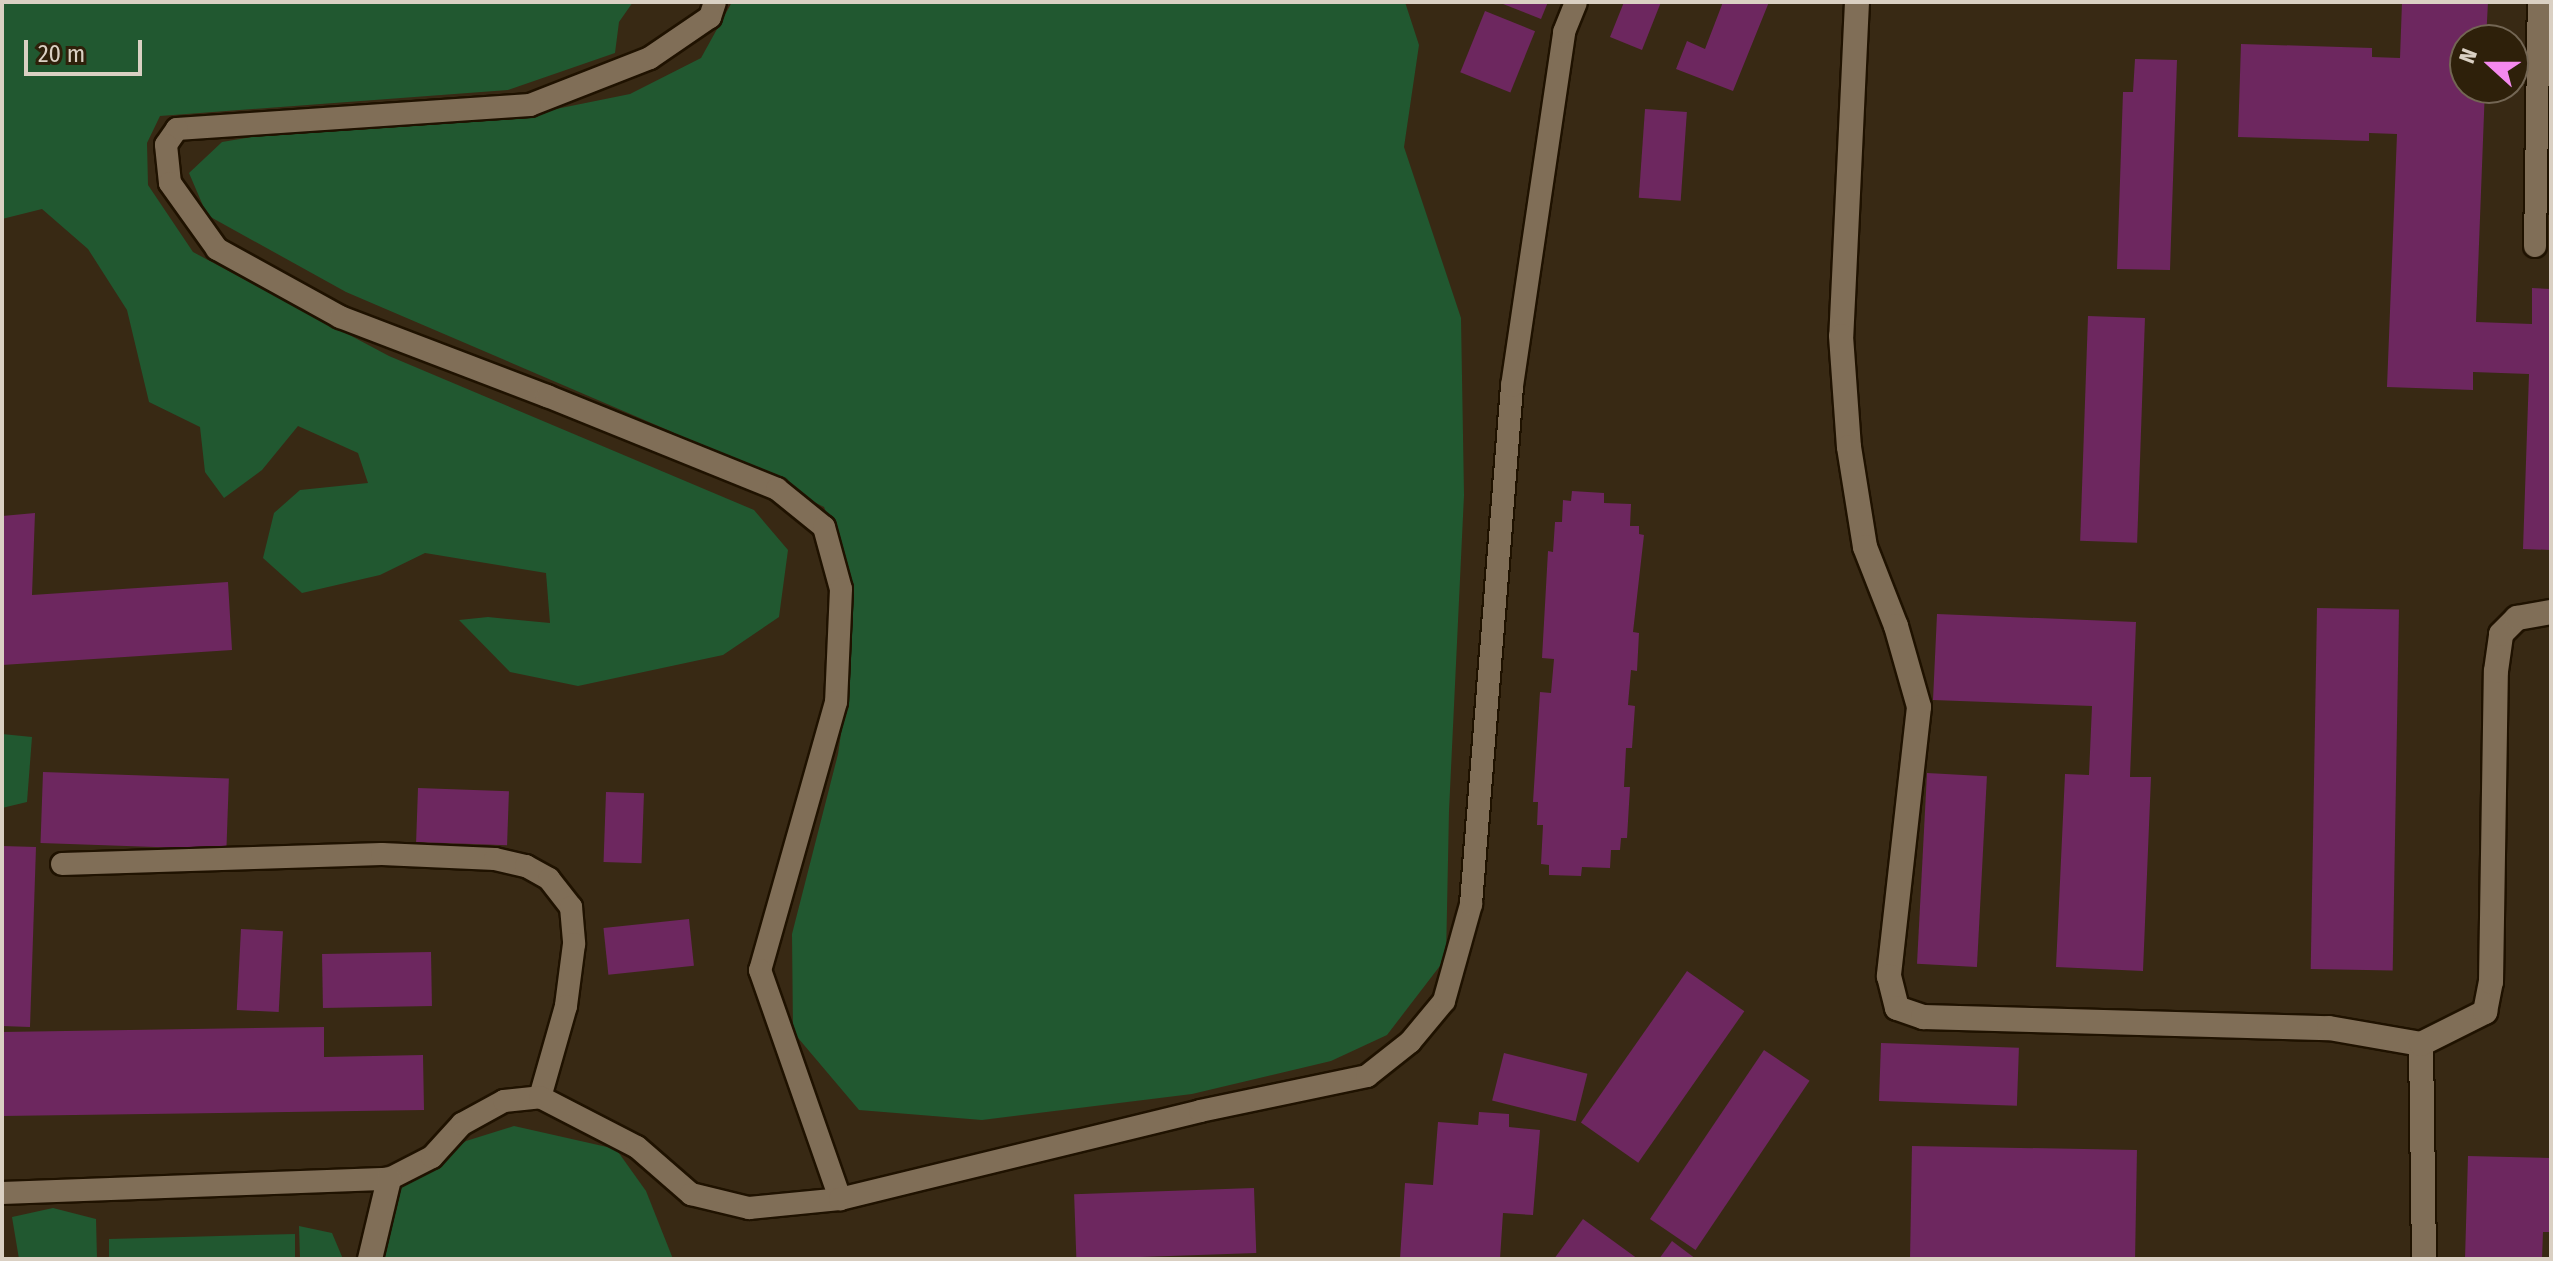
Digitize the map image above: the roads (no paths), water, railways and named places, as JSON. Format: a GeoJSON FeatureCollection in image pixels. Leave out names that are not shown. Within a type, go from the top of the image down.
{"type":"FeatureCollection","features":[{"type":"Feature","properties":{"kind":"street"},"geometry":{"type":"LineString","coordinates":[[1857,2],[1841,336],[1849,447],[1865,547],[1896,626],[1919,707],[1889,976],[1897,1008],[1923,1017],[2329,1028],[2421,1044],[2485,1012],[2491,982],[2496,671],[2501,634],[2517,618],[2551,612]]}},
{"type":"Feature","properties":{"kind":"street"},"geometry":{"type":"LineString","coordinates":[[2421,1044],[2424,1259]]}},
{"type":"Feature","properties":{"kind":"street"},"geometry":{"type":"LineString","coordinates":[[370,1259],[389,1179]]}},
{"type":"Feature","properties":{"kind":"lane"},"geometry":{"type":"LineString","coordinates":[[715,2],[710,17],[650,58],[530,105],[177,129],[166,145],[170,183],[217,249],[340,317],[777,489],[824,527],[841,589],[836,702],[760,970],[840,1199]]}},
{"type":"Feature","properties":{"kind":"lane"},"geometry":{"type":"LineString","coordinates":[[2,1193],[389,1179],[432,1157],[462,1124],[504,1101],[540,1097],[637,1147],[691,1194],[749,1208],[840,1199],[1200,1111],[1367,1076],[1410,1042],[1444,1001],[1471,904],[1512,386],[1564,32],[1576,2]]}},
{"type":"Feature","properties":{"kind":"lane"},"geometry":{"type":"LineString","coordinates":[[2535,246],[2544,152],[2545,51],[2539,2]]}},
{"type":"Feature","properties":{"kind":"lane"},"geometry":{"type":"LineString","coordinates":[[62,864],[382,854],[495,859],[526,866],[549,879],[571,907],[574,944],[566,1006],[540,1097]]}}]}
